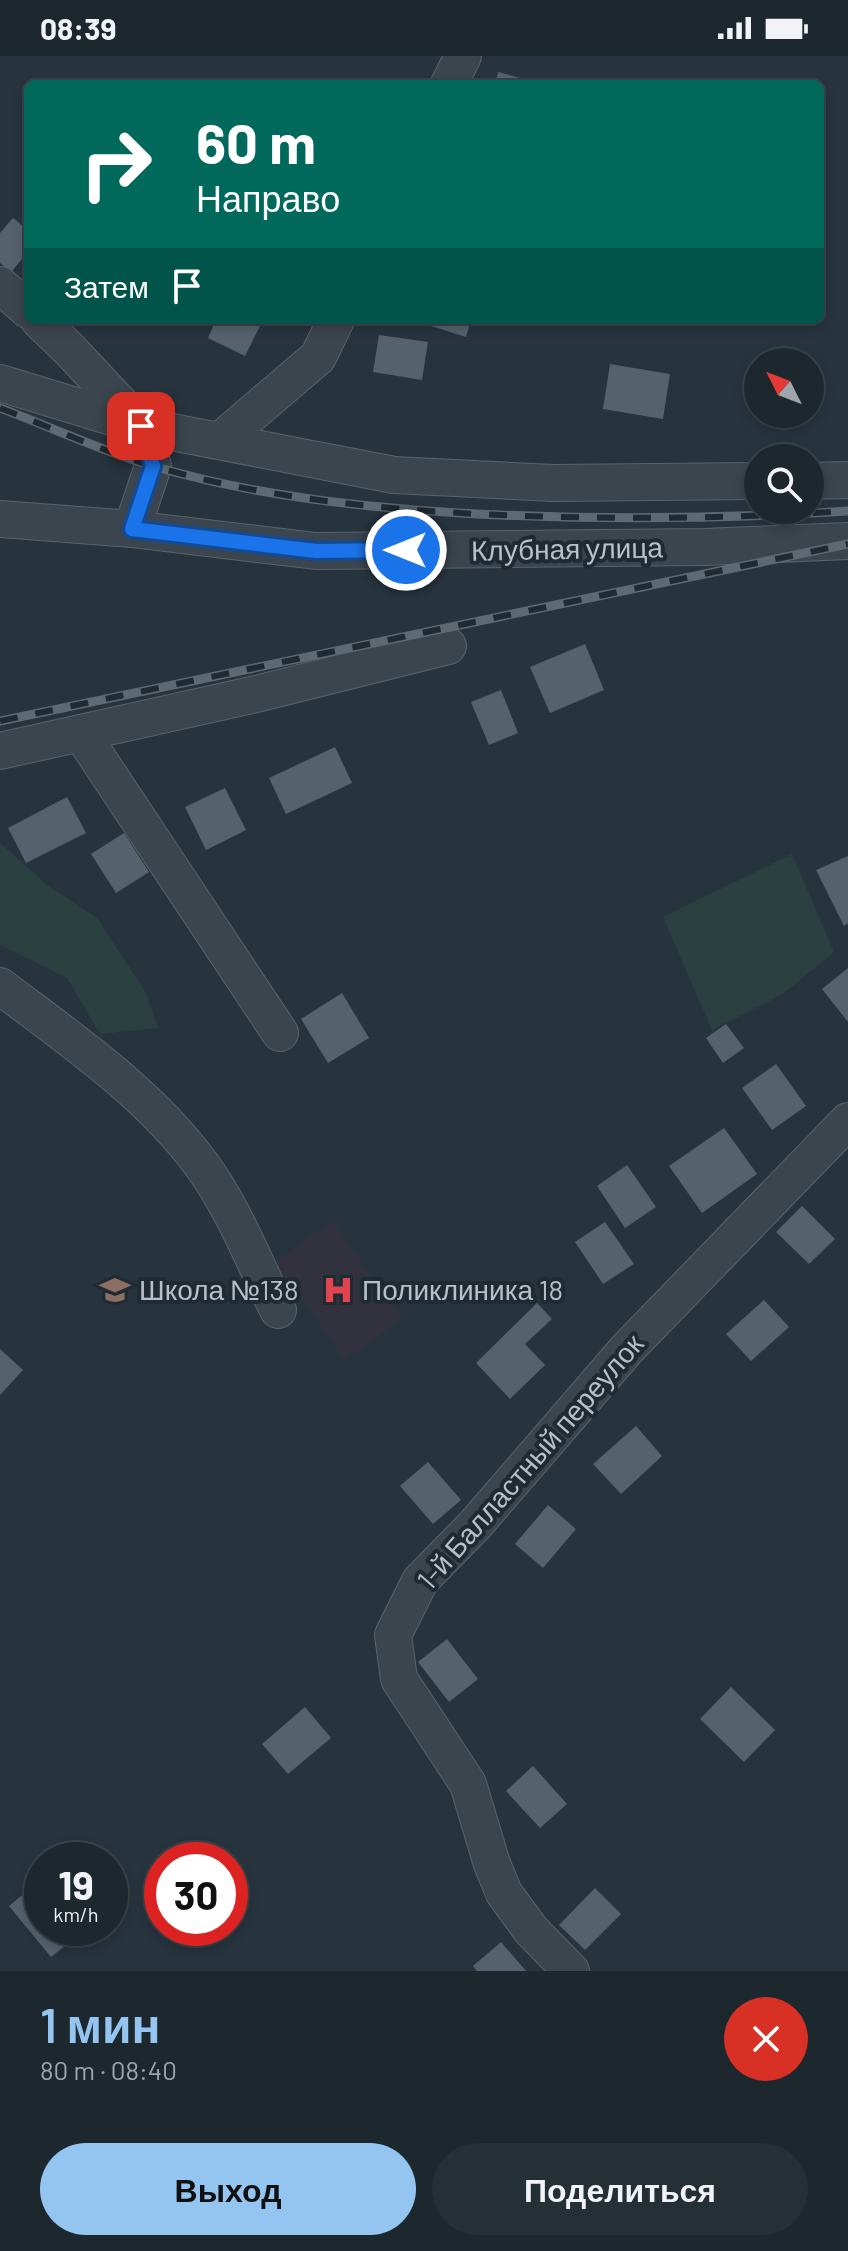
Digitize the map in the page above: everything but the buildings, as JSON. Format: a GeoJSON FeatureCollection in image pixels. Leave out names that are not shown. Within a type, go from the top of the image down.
{"type":"FeatureCollection","features":[{"type":"Feature","properties":{"kind":"street"},"geometry":{"type":"LineString","coordinates":[[451,80],[463,56]]}},
{"type":"Feature","properties":{"kind":"street"},"geometry":{"type":"LineString","coordinates":[[0,285],[24,306]]}},
{"type":"Feature","properties":{"kind":"street"},"geometry":{"type":"LineString","coordinates":[[43,324],[141,426],[153,466],[132,529]]}},
{"type":"Feature","properties":{"kind":"street"},"geometry":{"type":"LineString","coordinates":[[221,440],[318,357],[334,324]]}},
{"type":"Feature","properties":{"kind":"street"},"geometry":{"type":"LineString","coordinates":[[0,383],[141,426],[394,475],[553,483],[744,481]]}},
{"type":"Feature","properties":{"kind":"street"},"geometry":{"type":"LineString","coordinates":[[824,481],[848,480]]}},
{"type":"Feature","properties":{"kind":"street","name":"Клубная улица"},"geometry":{"type":"LineString","coordinates":[[0,519],[132,529],[316,551],[705,547],[848,541]]}},
{"type":"Feature","properties":{"kind":"street"},"geometry":{"type":"LineString","coordinates":[[0,751],[448,646]]}},
{"type":"Feature","properties":{"kind":"street"},"geometry":{"type":"LineString","coordinates":[[81,733],[280,1033]]}},
{"type":"Feature","properties":{"kind":"street"},"geometry":{"type":"LineString","coordinates":[[0,986],[105,1066],[157,1114],[202,1164],[235,1222],[278,1310]]}},
{"type":"Feature","properties":{"kind":"street","name":"1-й Балластный переулок"},"geometry":{"type":"LineString","coordinates":[[571,1971],[531,1930],[504,1893],[468,1784],[399,1679],[393,1635],[420,1581],[475,1525],[627,1349],[848,1121]]}},
{"type":"Feature","properties":{"kind":"shaded area","name":"Поликлиника 18"},"geometry":{"type":"Polygon","coordinates":[[[332,1221],[402,1319],[345,1360],[275,1262],[332,1221]]]}},
{"type":"Feature","properties":{"kind":"green space"},"geometry":{"type":"Polygon","coordinates":[[[0,843],[47,885],[97,918],[146,993],[158,1028],[100,1034],[67,978],[0,945],[0,843]]]}},
{"type":"Feature","properties":{"kind":"green space"},"geometry":{"type":"Polygon","coordinates":[[[792,854],[834,952],[783,994],[712,1030],[663,917],[792,854]]]}},
{"type":"Feature","properties":{"kind":"railway"},"geometry":{"type":"LineString","coordinates":[[0,408],[134,460],[193,477],[273,493],[355,504],[477,514],[570,517],[663,518],[848,511]]}},
{"type":"Feature","properties":{"kind":"railway"},"geometry":{"type":"LineString","coordinates":[[0,721],[848,544]]}},
{"type":"Feature","properties":{"kind":"place","name":"Школа №138"},"geometry":{"type":"Point","coordinates":[115,1290]}},
{"type":"Feature","properties":{"kind":"place","name":"Поликлиника 18"},"geometry":{"type":"Point","coordinates":[338,1290]}},
{"type":"Feature","properties":{"kind":"route"},"geometry":{"type":"LineString","coordinates":[[141,426],[153,466],[132,529],[316,551],[406,550]]}}]}
